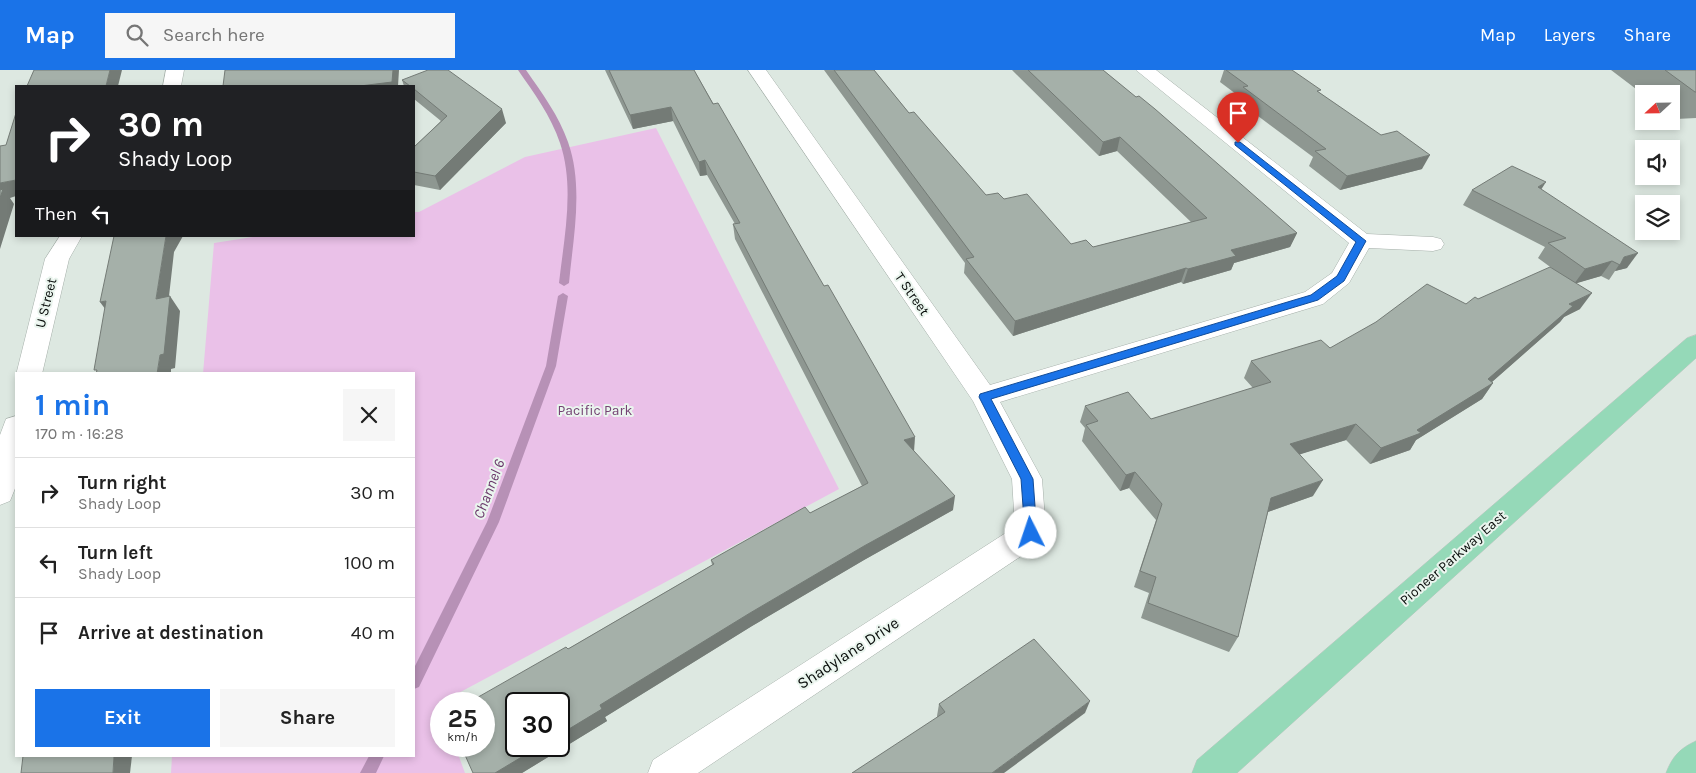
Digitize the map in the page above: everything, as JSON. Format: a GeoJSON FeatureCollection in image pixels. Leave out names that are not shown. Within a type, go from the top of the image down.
{"type":"FeatureCollection","features":[{"type":"Feature","properties":{"kind":"main road","name":"Pioneer Parkway East"},"geometry":{"type":"LineString","coordinates":[[1210,773],[1696,344]]}},
{"type":"Feature","properties":{"kind":"main road"},"geometry":{"type":"LineString","coordinates":[[1684,773],[1696,759]]}},
{"type":"Feature","properties":{"kind":"street"},"geometry":{"type":"LineString","coordinates":[[172,85],[176,70]]}},
{"type":"Feature","properties":{"kind":"street","name":"T Street"},"geometry":{"type":"LineString","coordinates":[[757,70],[984,397],[1027,479],[1031,533]]}},
{"type":"Feature","properties":{"kind":"street"},"geometry":{"type":"LineString","coordinates":[[1145,70],[1361,241],[1432,244]]}},
{"type":"Feature","properties":{"kind":"street","name":"U Street"},"geometry":{"type":"LineString","coordinates":[[29,372],[57,258],[70,237]]}},
{"type":"Feature","properties":{"kind":"street"},"geometry":{"type":"LineString","coordinates":[[984,397],[1314,298],[1340,278],[1361,241]]}},
{"type":"Feature","properties":{"kind":"street"},"geometry":{"type":"LineString","coordinates":[[0,493],[15,430]]}},
{"type":"Feature","properties":{"kind":"street","name":"Shadylane Drive"},"geometry":{"type":"LineString","coordinates":[[666,773],[1031,533]]}},
{"type":"Feature","properties":{"kind":"green space","name":"Pacific Park"},"geometry":{"type":"Polygon","coordinates":[[[656,128],[839,489],[460,692],[430,692],[430,757],[459,757],[465,773],[171,773],[172,757],[415,757],[415,372],[203,372],[214,243],[253,237],[415,237],[415,212],[419,212],[525,157],[656,128]]]}},
{"type":"Feature","properties":{"kind":"building"},"geometry":{"type":"Polygon","coordinates":[[[34,70],[110,70],[106,85],[27,85],[34,70]]]}},
{"type":"Feature","properties":{"kind":"building"},"geometry":{"type":"Polygon","coordinates":[[[225,70],[393,70],[392,82],[368,85],[223,85],[225,70]]]}},
{"type":"Feature","properties":{"kind":"building"},"geometry":{"type":"Polygon","coordinates":[[[428,70],[448,70],[502,109],[435,176],[415,172],[415,146],[447,116],[415,90],[415,85],[409,85],[402,80],[428,70]]]}},
{"type":"Feature","properties":{"kind":"building"},"geometry":{"type":"Polygon","coordinates":[[[609,70],[694,70],[713,104],[718,103],[824,286],[828,285],[915,437],[904,440],[955,496],[864,546],[750,613],[600,705],[602,709],[570,728],[570,692],[505,692],[505,757],[522,757],[495,773],[473,773],[466,757],[495,757],[495,692],[487,692],[566,647],[568,649],[714,564],[711,560],[805,507],[810,513],[868,483],[733,224],[740,223],[705,160],[699,162],[671,107],[630,115],[609,70]]]}},
{"type":"Feature","properties":{"kind":"building"},"geometry":{"type":"Polygon","coordinates":[[[834,70],[874,70],[909,113],[914,112],[986,195],[998,193],[1004,199],[1027,194],[1071,244],[1086,240],[1093,247],[1207,218],[1120,137],[1103,142],[1028,70],[1103,70],[1136,97],[1139,96],[1155,109],[1297,233],[1231,250],[1236,256],[1186,268],[1015,321],[966,259],[974,257],[834,70]]]}},
{"type":"Feature","properties":{"kind":"building"},"geometry":{"type":"Polygon","coordinates":[[[1226,70],[1292,70],[1321,90],[1317,91],[1381,135],[1397,131],[1430,155],[1347,176],[1315,151],[1326,149],[1243,87],[1248,86],[1226,70]]]}},
{"type":"Feature","properties":{"kind":"building"},"geometry":{"type":"Polygon","coordinates":[[[1665,70],[1696,70],[1696,92],[1695,92],[1665,70]]]}},
{"type":"Feature","properties":{"kind":"building"},"geometry":{"type":"Polygon","coordinates":[[[15,116],[15,180],[0,183],[0,146],[6,145],[15,116]]]}},
{"type":"Feature","properties":{"kind":"building"},"geometry":{"type":"Polygon","coordinates":[[[1512,166],[1546,182],[1538,187],[1638,253],[1624,257],[1620,265],[1612,261],[1585,269],[1548,243],[1566,238],[1472,190],[1512,166]]]}},
{"type":"Feature","properties":{"kind":"building"},"geometry":{"type":"Polygon","coordinates":[[[114,237],[166,237],[156,299],[170,296],[164,354],[160,355],[157,372],[96,372],[97,370],[94,370],[106,301],[100,302],[114,237]]]}},
{"type":"Feature","properties":{"kind":"building"},"geometry":{"type":"Polygon","coordinates":[[[1550,267],[1592,293],[1569,304],[1573,306],[1488,379],[1493,383],[1417,430],[1421,433],[1381,448],[1356,424],[1290,444],[1323,480],[1271,498],[1238,637],[1148,603],[1156,577],[1140,571],[1162,504],[1135,472],[1126,475],[1086,425],[1098,421],[1085,406],[1128,392],[1151,419],[1271,382],[1251,361],[1321,340],[1330,348],[1376,322],[1427,284],[1466,304],[1475,297],[1478,299],[1550,267]]]}},
{"type":"Feature","properties":{"kind":"building"},"geometry":{"type":"Polygon","coordinates":[[[1034,639],[1090,701],[992,773],[852,773],[945,712],[939,704],[1034,639]]]}},
{"type":"Feature","properties":{"kind":"building"},"geometry":{"type":"Polygon","coordinates":[[[23,757],[114,757],[113,773],[21,773],[23,757]]]}},
{"type":"Feature","properties":{"kind":"waterway","name":"Channel 6"},"geometry":{"type":"LineString","coordinates":[[522,70],[557,125],[565,143],[569,162],[571,203],[564,283]]}},
{"type":"Feature","properties":{"kind":"waterway","name":"Channel 6"},"geometry":{"type":"LineString","coordinates":[[415,680],[493,522],[551,366],[563,296]]}},
{"type":"Feature","properties":{"kind":"waterway","name":"Channel 6"},"geometry":{"type":"LineString","coordinates":[[368,773],[376,757]]}},
{"type":"Feature","properties":{"kind":"route"},"geometry":{"type":"LineString","coordinates":[[1031,533],[1027,479],[984,397],[1314,298],[1340,278],[1361,241],[1238,143]]}}]}
